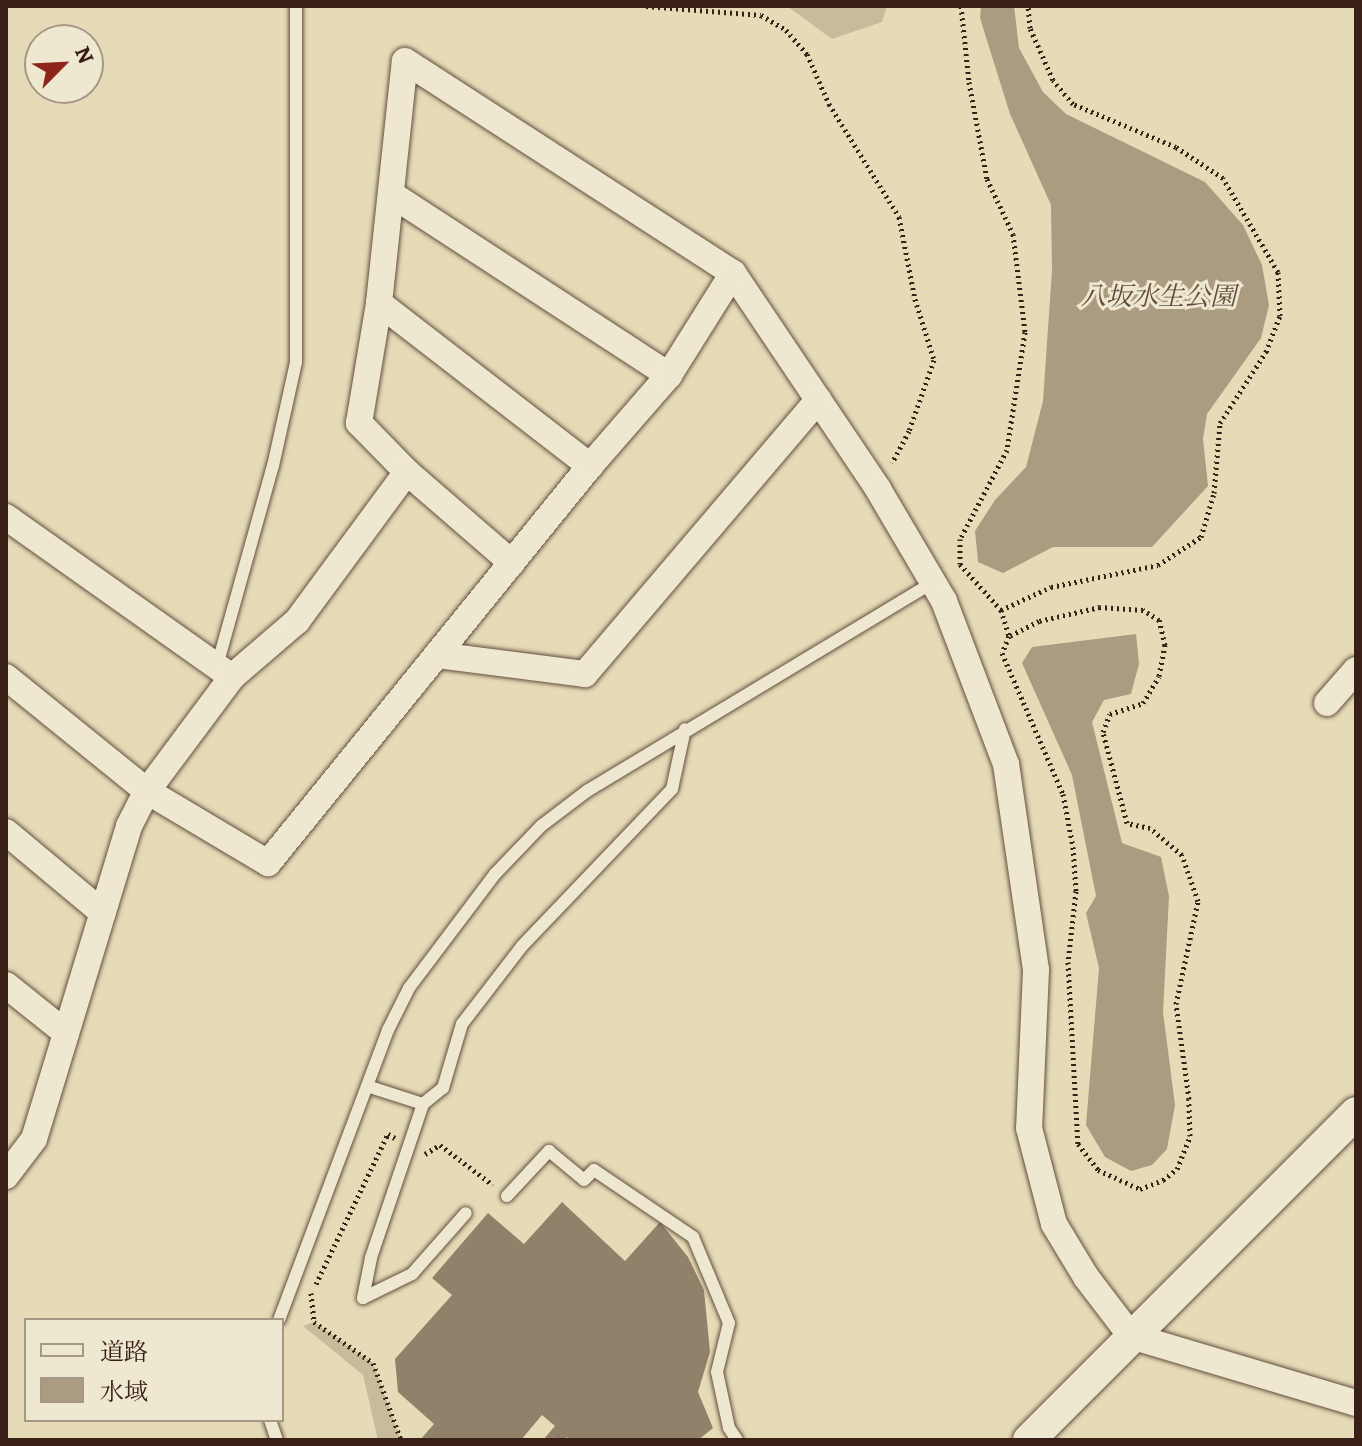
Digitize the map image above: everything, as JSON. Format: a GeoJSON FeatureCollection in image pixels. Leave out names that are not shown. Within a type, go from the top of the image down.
{"type":"FeatureCollection","features":[{"type":"Feature","properties":{"kind":"street"},"geometry":{"type":"LineString","coordinates":[[512,563],[407,472],[359,423],[379,303],[405,61],[733,273],[878,489],[944,601],[1006,764],[1036,970],[1029,1128],[1054,1224],[1086,1277],[1131,1336],[1356,1403]]}},
{"type":"Feature","properties":{"kind":"street"},"geometry":{"type":"LineString","coordinates":[[391,194],[669,375]]}},
{"type":"Feature","properties":{"kind":"street"},"geometry":{"type":"LineString","coordinates":[[6,677],[147,791],[268,863],[590,466],[669,375],[733,273]]}},
{"type":"Feature","properties":{"kind":"street"},"geometry":{"type":"LineString","coordinates":[[379,303],[590,466]]}},
{"type":"Feature","properties":{"kind":"street"},"geometry":{"type":"LineString","coordinates":[[437,655],[585,674],[818,400]]}},
{"type":"Feature","properties":{"kind":"street"},"geometry":{"type":"LineString","coordinates":[[11,1158],[34,1139],[129,826],[147,791],[225,671],[297,621],[407,472]]}},
{"type":"Feature","properties":{"kind":"street"},"geometry":{"type":"LineString","coordinates":[[6,517],[225,671]]}},
{"type":"Feature","properties":{"kind":"street"},"geometry":{"type":"LineString","coordinates":[[1327,703],[1356,670]]}},
{"type":"Feature","properties":{"kind":"street"},"geometry":{"type":"LineString","coordinates":[[6,832],[103,913]]}},
{"type":"Feature","properties":{"kind":"street"},"geometry":{"type":"LineString","coordinates":[[6,985],[66,1033]]}},
{"type":"Feature","properties":{"kind":"street"},"geometry":{"type":"LineString","coordinates":[[1029,1440],[1356,1113]]}},
{"type":"Feature","properties":{"kind":"lane"},"geometry":{"type":"LineString","coordinates":[[225,671],[296,362],[296,6]]}},
{"type":"Feature","properties":{"kind":"lane"},"geometry":{"type":"LineString","coordinates":[[280,1318],[325,1190],[370,1087],[388,1030],[409,988],[495,874],[541,826],[587,791],[933,582]]}},
{"type":"Feature","properties":{"kind":"lane"},"geometry":{"type":"LineString","coordinates":[[466,1213],[412,1274],[363,1298],[371,1258],[423,1104],[443,1088],[462,1024],[522,946],[672,789],[685,729]]}},
{"type":"Feature","properties":{"kind":"lane"},"geometry":{"type":"LineString","coordinates":[[370,1087],[423,1104]]}},
{"type":"Feature","properties":{"kind":"lane"},"geometry":{"type":"LineString","coordinates":[[507,1196],[549,1151],[584,1180],[594,1170],[693,1237],[729,1323],[717,1372],[729,1428],[737,1440]]}},
{"type":"Feature","properties":{"kind":"path"},"geometry":{"type":"LineString","coordinates":[[646,6],[761,15],[786,30],[807,54],[829,104],[899,217],[915,299],[934,360],[909,431],[878,489]]}},
{"type":"Feature","properties":{"kind":"path"},"geometry":{"type":"LineString","coordinates":[[961,6],[969,82],[987,179],[1013,234],[1025,332],[1007,450],[960,539],[960,564],[1001,610],[1009,636],[1002,653],[1063,794],[1073,847],[1076,891],[1068,962],[1078,1144],[1098,1170],[1140,1189],[1163,1180],[1177,1169],[1190,1136],[1189,1099],[1176,1004],[1198,901],[1182,855],[1150,828],[1127,823],[1103,732],[1110,714],[1143,703],[1159,676],[1165,645],[1159,620],[1143,610],[1100,607],[1039,621],[1009,636]]}},
{"type":"Feature","properties":{"kind":"path"},"geometry":{"type":"LineString","coordinates":[[1001,610],[1051,587],[1158,565],[1201,537],[1214,493],[1220,423],[1266,352],[1280,316],[1278,272],[1223,178],[1176,147],[1073,104],[1053,80],[1030,28],[1028,6]]}},
{"type":"Feature","properties":{"kind":"shaded area"},"geometry":{"type":"Polygon","coordinates":[[[787,6],[887,6],[882,22],[832,39],[787,6]]]}},
{"type":"Feature","properties":{"kind":"shaded area"},"geometry":{"type":"Polygon","coordinates":[[[314,1322],[373,1363],[401,1440],[378,1440],[363,1375],[303,1326],[314,1322]]]}},
{"type":"Feature","properties":{"kind":"water","name":"八坂水生公園"},"geometry":{"type":"Polygon","coordinates":[[[981,6],[1014,6],[1019,48],[1043,92],[1066,114],[1205,182],[1243,225],[1262,265],[1269,305],[1261,338],[1207,414],[1203,439],[1208,486],[1152,547],[1053,547],[1003,573],[978,562],[975,531],[995,500],[1026,467],[1043,401],[1052,270],[1051,205],[1010,114],[980,18],[981,6]]]}},
{"type":"Feature","properties":{"kind":"water"},"geometry":{"type":"Polygon","coordinates":[[[1136,634],[1139,664],[1131,694],[1104,700],[1092,722],[1122,843],[1161,857],[1169,896],[1163,1012],[1175,1105],[1167,1149],[1152,1165],[1131,1171],[1105,1157],[1086,1125],[1099,968],[1086,913],[1096,896],[1072,775],[1022,663],[1032,647],[1136,634]]]}},
{"type":"Feature","properties":{"kind":"building"},"geometry":{"type":"Polygon","coordinates":[[[562,1202],[625,1261],[660,1222],[688,1257],[704,1290],[710,1352],[698,1392],[713,1428],[698,1440],[570,1440],[567,1437],[565,1440],[543,1440],[555,1426],[542,1415],[521,1440],[420,1440],[434,1424],[398,1392],[395,1359],[452,1295],[432,1278],[488,1213],[524,1244],[562,1202]]]}}]}
